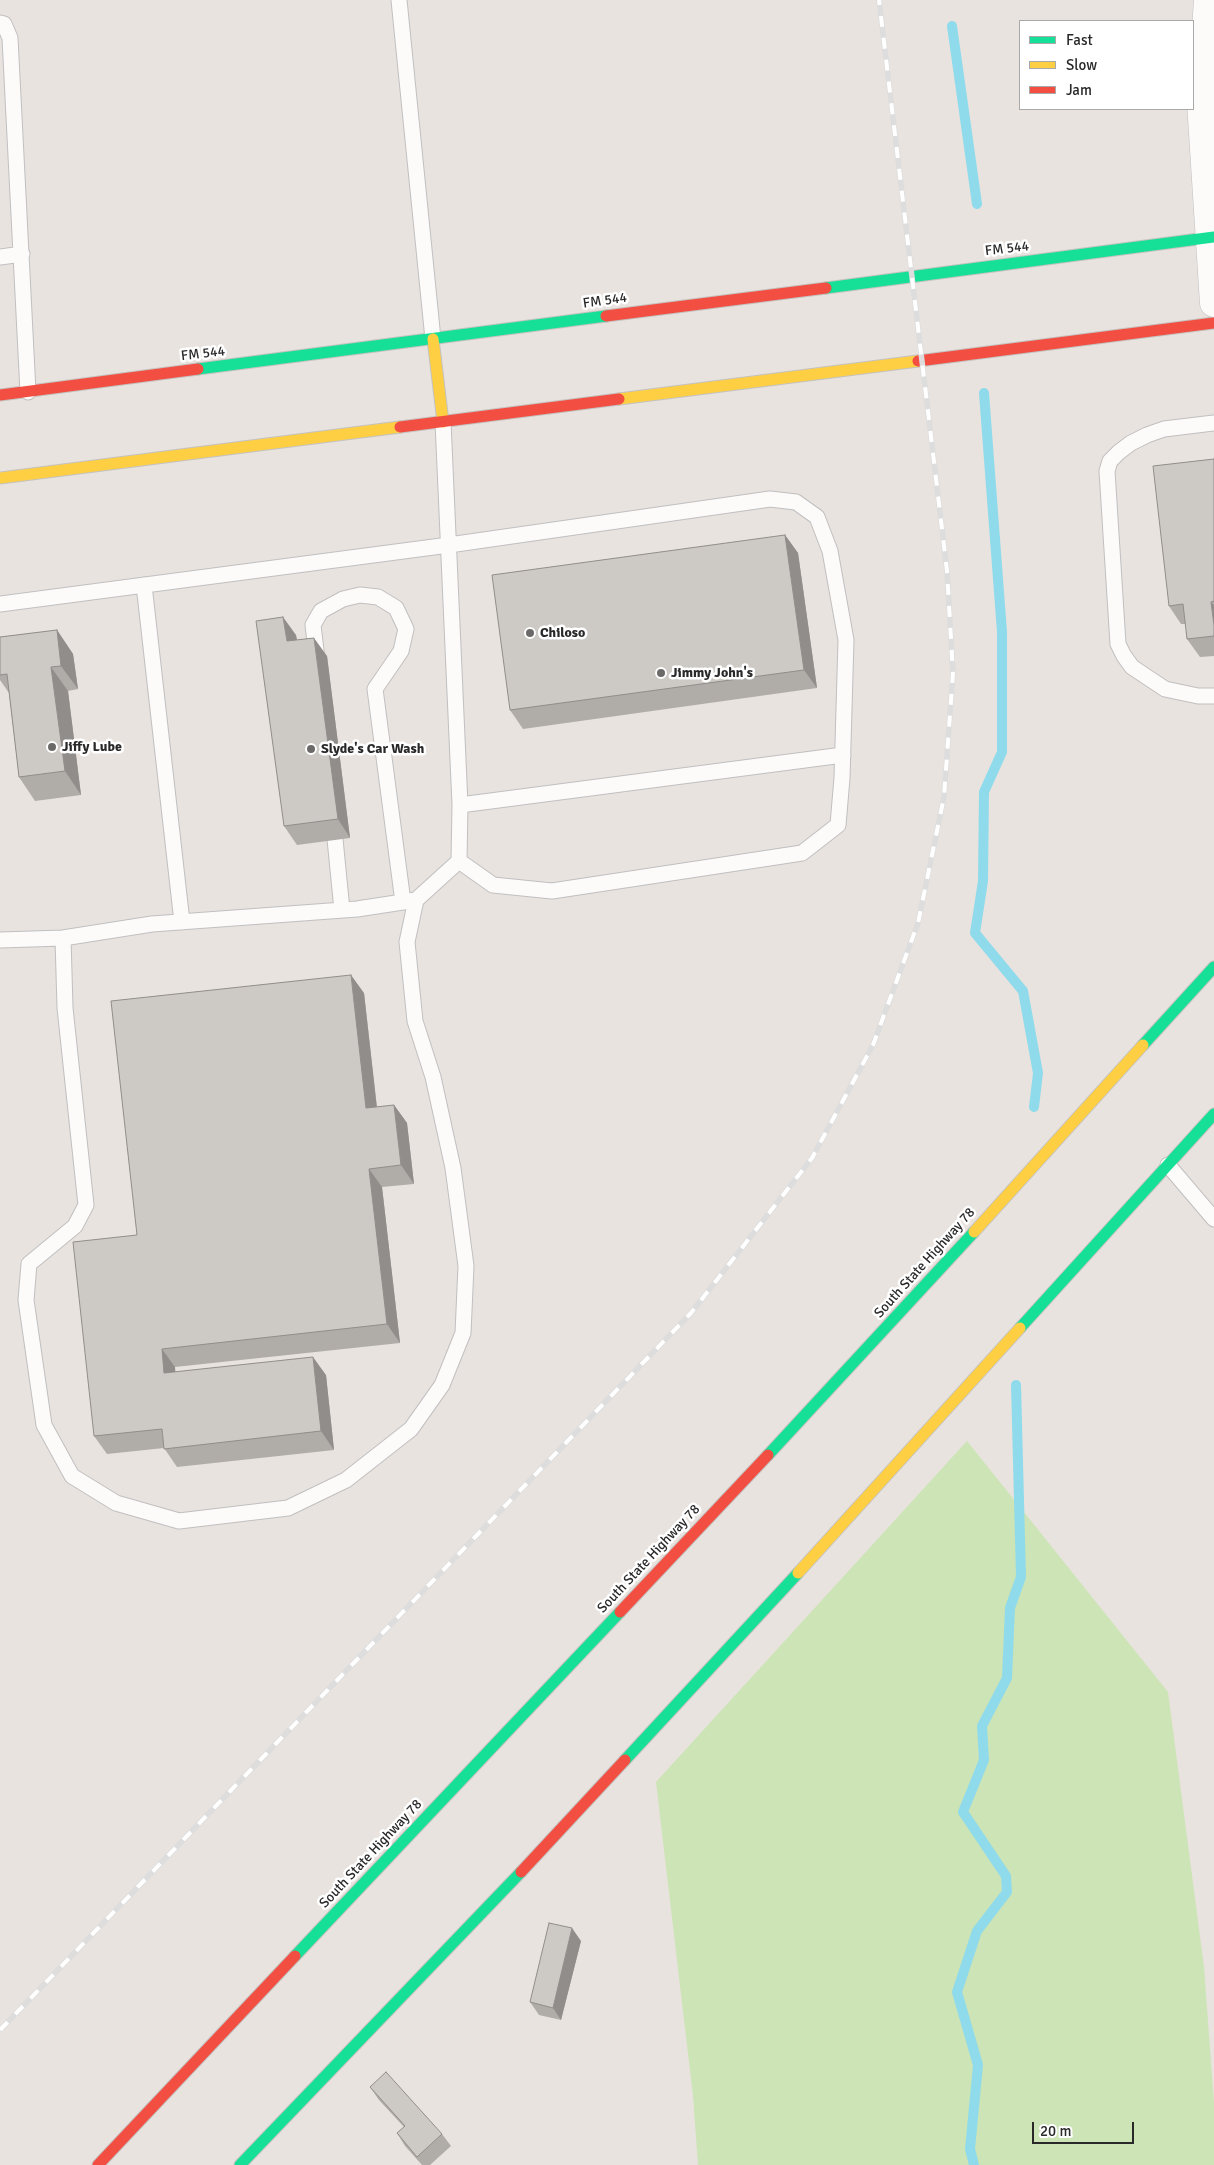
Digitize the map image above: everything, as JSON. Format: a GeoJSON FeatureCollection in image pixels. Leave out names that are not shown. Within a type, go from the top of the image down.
{"type":"FeatureCollection","features":[{"type":"Feature","properties":{"kind":"main road","name":"FM 544"},"geometry":{"type":"LineString","coordinates":[[0,395],[1211,237]]}},
{"type":"Feature","properties":{"kind":"main road"},"geometry":{"type":"LineString","coordinates":[[0,478],[1214,323]]}},
{"type":"Feature","properties":{"kind":"main road"},"geometry":{"type":"LineString","coordinates":[[433,339],[443,422]]}},
{"type":"Feature","properties":{"kind":"main road","name":"South State Highway 78"},"geometry":{"type":"LineString","coordinates":[[98,2165],[868,1349],[1214,967]]}},
{"type":"Feature","properties":{"kind":"main road"},"geometry":{"type":"LineString","coordinates":[[240,2165],[565,1825],[841,1527],[1214,1114]]}},
{"type":"Feature","properties":{"kind":"street"},"geometry":{"type":"LineString","coordinates":[[1208,0],[1208,101],[1214,303]]}},
{"type":"Feature","properties":{"kind":"lane"},"geometry":{"type":"LineString","coordinates":[[398,0],[433,339]]}},
{"type":"Feature","properties":{"kind":"lane"},"geometry":{"type":"LineString","coordinates":[[0,23],[4,24],[10,38],[28,392]]}},
{"type":"Feature","properties":{"kind":"lane"},"geometry":{"type":"LineString","coordinates":[[0,257],[22,254]]}},
{"type":"Feature","properties":{"kind":"lane"},"geometry":{"type":"LineString","coordinates":[[0,940],[63,938],[152,924],[342,910],[410,901],[459,861],[460,805],[443,422]]}},
{"type":"Feature","properties":{"kind":"lane"},"geometry":{"type":"LineString","coordinates":[[1214,423],[1164,428],[1147,435],[1119,452],[1110,461],[1107,472],[1118,644],[1124,656],[1139,673],[1165,689],[1198,696],[1214,696]]}},
{"type":"Feature","properties":{"kind":"lane"},"geometry":{"type":"LineString","coordinates":[[0,604],[449,545],[770,499],[796,502],[817,517],[830,551],[846,640],[843,755],[838,825],[802,853],[552,891],[493,885],[459,861]]}},
{"type":"Feature","properties":{"kind":"lane"},"geometry":{"type":"LineString","coordinates":[[144,585],[182,922]]}},
{"type":"Feature","properties":{"kind":"lane"},"geometry":{"type":"LineString","coordinates":[[63,938],[65,1008],[86,1205],[75,1226],[30,1264],[26,1300],[44,1425],[72,1476],[116,1503],[179,1521],[288,1508],[346,1480],[411,1429],[442,1385],[463,1332],[466,1266],[453,1168],[433,1077],[415,1021],[407,942],[410,901],[375,689],[401,651],[406,629],[396,608],[378,597],[360,595],[342,599],[321,611],[313,625],[318,674]]}},
{"type":"Feature","properties":{"kind":"lane"},"geometry":{"type":"LineString","coordinates":[[460,805],[843,755]]}},
{"type":"Feature","properties":{"kind":"lane"},"geometry":{"type":"LineString","coordinates":[[331,802],[342,910]]}},
{"type":"Feature","properties":{"kind":"lane"},"geometry":{"type":"LineString","coordinates":[[1168,1165],[1214,1219]]}},
{"type":"Feature","properties":{"kind":"green space"},"geometry":{"type":"Polygon","coordinates":[[[967,1441],[1168,1692],[1204,1967],[1214,2103],[1214,2165],[698,2165],[693,2096],[656,1782],[967,1441]]]}},
{"type":"Feature","properties":{"kind":"building"},"geometry":{"type":"Polygon","coordinates":[[[1214,459],[1214,601],[1211,602],[1214,636],[1187,639],[1183,604],[1169,606],[1153,466],[1214,459]]]}},
{"type":"Feature","properties":{"kind":"building"},"geometry":{"type":"Polygon","coordinates":[[[785,535],[804,670],[510,710],[492,575],[785,535]]]}},
{"type":"Feature","properties":{"kind":"building","name":"Slyde's Car Wash"},"geometry":{"type":"Polygon","coordinates":[[[283,617],[287,641],[314,638],[338,819],[284,826],[256,621],[283,617]]]}},
{"type":"Feature","properties":{"kind":"building"},"geometry":{"type":"Polygon","coordinates":[[[57,630],[61,666],[51,667],[65,771],[19,777],[7,674],[0,675],[0,637],[57,630]]]}},
{"type":"Feature","properties":{"kind":"building"},"geometry":{"type":"Polygon","coordinates":[[[351,975],[366,1108],[394,1105],[401,1165],[369,1169],[387,1324],[162,1349],[164,1373],[313,1357],[321,1431],[164,1449],[162,1429],[94,1436],[73,1242],[137,1235],[111,1001],[351,975]]]}},
{"type":"Feature","properties":{"kind":"building"},"geometry":{"type":"Polygon","coordinates":[[[549,1923],[572,1928],[553,2008],[530,2002],[549,1923]]]}},
{"type":"Feature","properties":{"kind":"building"},"geometry":{"type":"Polygon","coordinates":[[[386,2072],[442,2134],[417,2157],[397,2133],[405,2126],[370,2087],[386,2072]]]}},
{"type":"Feature","properties":{"kind":"waterway"},"geometry":{"type":"LineString","coordinates":[[952,26],[977,204]]}},
{"type":"Feature","properties":{"kind":"waterway"},"geometry":{"type":"LineString","coordinates":[[984,393],[1002,632],[1002,752],[984,792],[983,881],[975,933],[1023,991],[1038,1073],[1034,1107]]}},
{"type":"Feature","properties":{"kind":"waterway"},"geometry":{"type":"LineString","coordinates":[[974,2165],[970,2149],[978,2065],[957,1992],[977,1931],[1007,1892],[1006,1876],[963,1812],[984,1760],[982,1726],[1007,1678],[1010,1608],[1021,1577],[1016,1385]]}},
{"type":"Feature","properties":{"kind":"railway"},"geometry":{"type":"LineString","coordinates":[[0,2030],[691,1313],[812,1158],[873,1045],[918,923],[944,797],[953,673],[947,571],[879,0]]}},
{"type":"Feature","properties":{"kind":"traffic: fast"},"geometry":{"type":"LineString","coordinates":[[826,288],[1214,237]]}},
{"type":"Feature","properties":{"kind":"traffic: fast"},"geometry":{"type":"LineString","coordinates":[[198,369],[606,316]]}},
{"type":"Feature","properties":{"kind":"traffic: fast"},"geometry":{"type":"LineString","coordinates":[[1143,1045],[1214,967]]}},
{"type":"Feature","properties":{"kind":"traffic: fast"},"geometry":{"type":"LineString","coordinates":[[1020,1328],[1214,1114]]}},
{"type":"Feature","properties":{"kind":"traffic: fast"},"geometry":{"type":"LineString","coordinates":[[768,1455],[974,1232]]}},
{"type":"Feature","properties":{"kind":"traffic: fast"},"geometry":{"type":"LineString","coordinates":[[625,1760],[798,1573]]}},
{"type":"Feature","properties":{"kind":"traffic: fast"},"geometry":{"type":"LineString","coordinates":[[295,1956],[620,1612]]}},
{"type":"Feature","properties":{"kind":"traffic: fast"},"geometry":{"type":"LineString","coordinates":[[240,2165],[521,1872]]}},
{"type":"Feature","properties":{"kind":"traffic: slow"},"geometry":{"type":"LineString","coordinates":[[433,339],[443,422]]}},
{"type":"Feature","properties":{"kind":"traffic: slow"},"geometry":{"type":"LineString","coordinates":[[619,399],[918,361]]}},
{"type":"Feature","properties":{"kind":"traffic: slow"},"geometry":{"type":"LineString","coordinates":[[0,478],[400,427]]}},
{"type":"Feature","properties":{"kind":"traffic: slow"},"geometry":{"type":"LineString","coordinates":[[974,1232],[1143,1045]]}},
{"type":"Feature","properties":{"kind":"traffic: slow"},"geometry":{"type":"LineString","coordinates":[[798,1573],[1020,1328]]}},
{"type":"Feature","properties":{"kind":"traffic: jam"},"geometry":{"type":"LineString","coordinates":[[606,316],[826,288]]}},
{"type":"Feature","properties":{"kind":"traffic: jam"},"geometry":{"type":"LineString","coordinates":[[918,361],[1214,323]]}},
{"type":"Feature","properties":{"kind":"traffic: jam"},"geometry":{"type":"LineString","coordinates":[[0,395],[198,369]]}},
{"type":"Feature","properties":{"kind":"traffic: jam"},"geometry":{"type":"LineString","coordinates":[[400,427],[619,399]]}},
{"type":"Feature","properties":{"kind":"traffic: jam"},"geometry":{"type":"LineString","coordinates":[[620,1612],[768,1455]]}},
{"type":"Feature","properties":{"kind":"traffic: jam"},"geometry":{"type":"LineString","coordinates":[[521,1872],[625,1760]]}},
{"type":"Feature","properties":{"kind":"traffic: jam"},"geometry":{"type":"LineString","coordinates":[[98,2165],[295,1956]]}},
{"type":"Feature","properties":{"kind":"place","name":"Chiloso"},"geometry":{"type":"Point","coordinates":[530,633]}},
{"type":"Feature","properties":{"kind":"place","name":"Jimmy John's"},"geometry":{"type":"Point","coordinates":[661,673]}},
{"type":"Feature","properties":{"kind":"place","name":"Jiffy Lube"},"geometry":{"type":"Point","coordinates":[52,747]}},
{"type":"Feature","properties":{"kind":"place","name":"Slyde's Car Wash"},"geometry":{"type":"Point","coordinates":[311,749]}}]}
